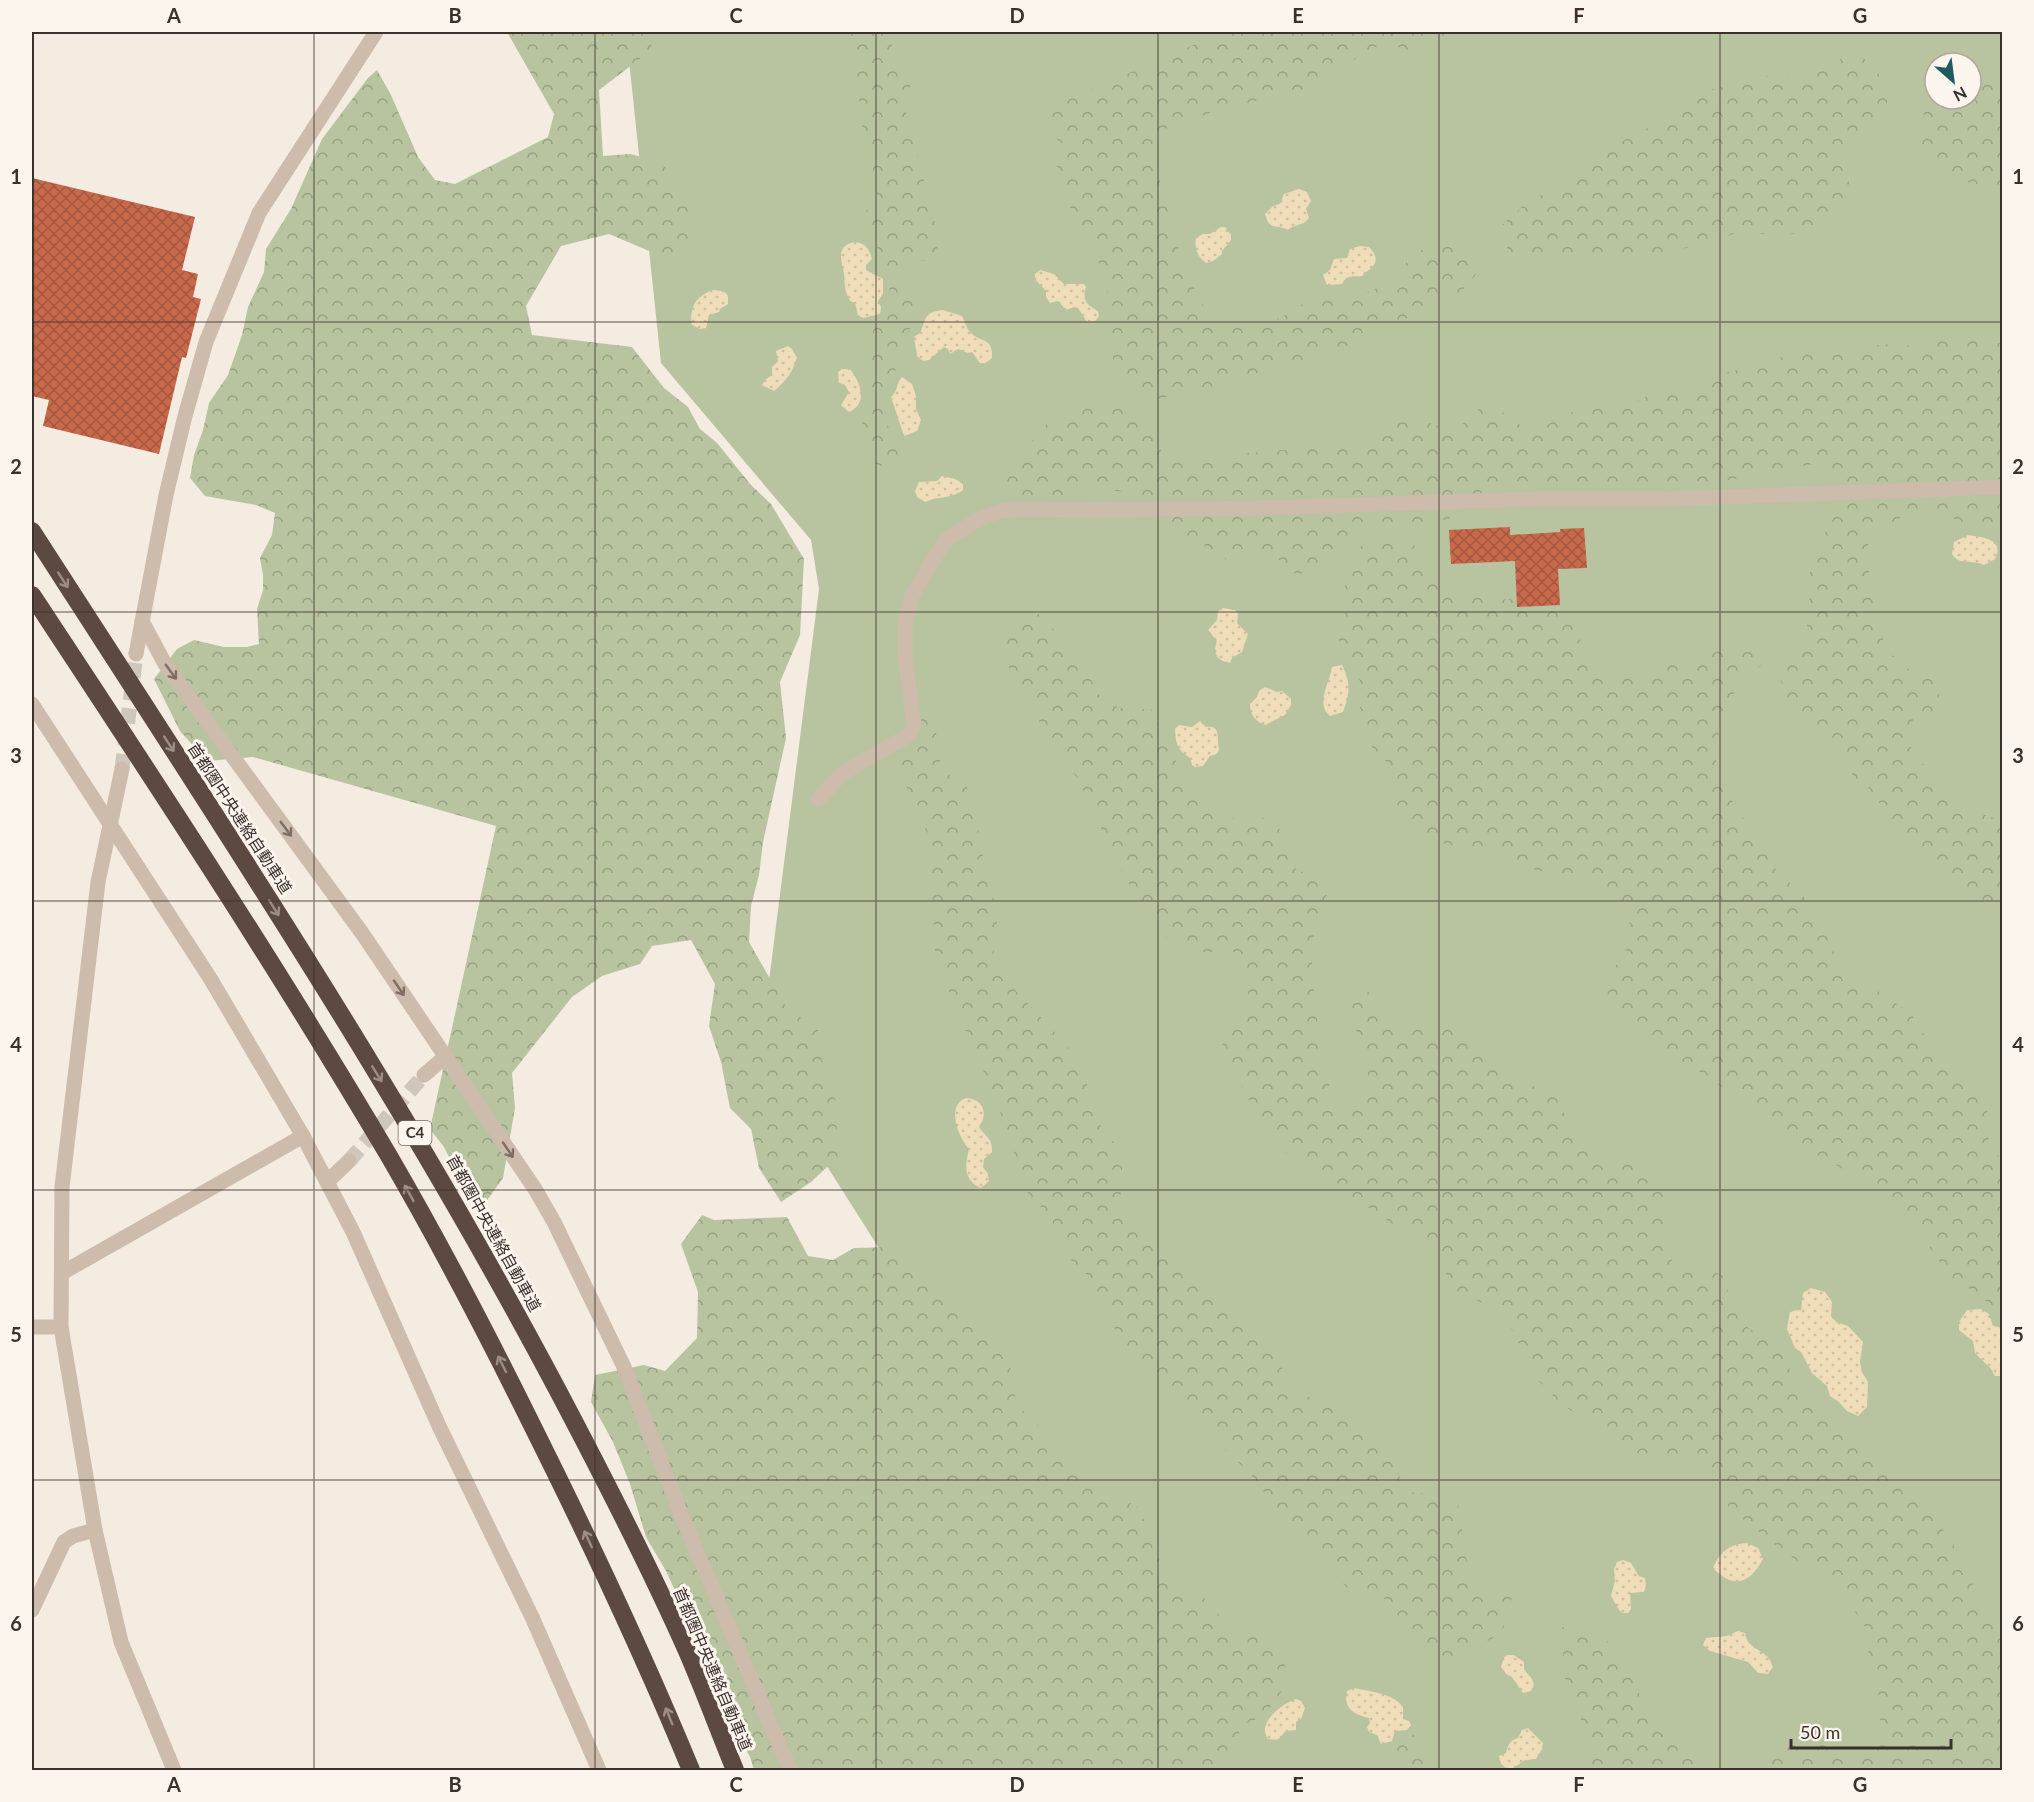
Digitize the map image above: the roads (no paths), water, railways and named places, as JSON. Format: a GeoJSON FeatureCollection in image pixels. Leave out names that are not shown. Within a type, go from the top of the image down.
{"type":"FeatureCollection","features":[{"type":"Feature","properties":{"kind":"highway","name":"首都圏中央連絡自動車道"},"geometry":{"type":"LineString","coordinates":[[32,531],[233,842],[413,1131],[512,1304],[603,1474],[686,1650],[735,1770]]}},
{"type":"Feature","properties":{"kind":"highway","name":"C4"},"geometry":{"type":"LineString","coordinates":[[32,595],[205,858],[389,1157],[479,1319],[566,1491],[648,1668],[691,1770]]}},
{"type":"Feature","properties":{"kind":"street"},"geometry":{"type":"LineString","coordinates":[[136,654],[166,495],[206,342],[259,213],[376,32]]}},
{"type":"Feature","properties":{"kind":"street"},"geometry":{"type":"LineString","coordinates":[[818,799],[843,773],[909,735],[914,725],[906,657],[905,624],[912,595],[945,540],[983,517],[1001,511],[1017,509],[1249,508],[1531,499],[1667,499],[2002,487]]}},
{"type":"Feature","properties":{"kind":"street"},"geometry":{"type":"LineString","coordinates":[[142,621],[165,664],[362,933],[535,1189],[554,1222],[624,1367],[683,1519],[790,1770]]}},
{"type":"Feature","properties":{"kind":"street"},"geometry":{"type":"LineString","coordinates":[[32,704],[110,826],[159,896],[303,1136],[358,1243],[439,1426],[532,1617],[599,1770]]}},
{"type":"Feature","properties":{"kind":"street"},"geometry":{"type":"LineString","coordinates":[[122,769],[98,882],[62,1187],[62,1327],[95,1530],[121,1642],[174,1770]]}},
{"type":"Feature","properties":{"kind":"street"},"geometry":{"type":"LineString","coordinates":[[424,1075],[445,1057]]}},
{"type":"Feature","properties":{"kind":"street"},"geometry":{"type":"LineString","coordinates":[[62,1273],[303,1136]]}},
{"type":"Feature","properties":{"kind":"street"},"geometry":{"type":"LineString","coordinates":[[327,1182],[349,1161]]}},
{"type":"Feature","properties":{"kind":"street"},"geometry":{"type":"LineString","coordinates":[[32,1328],[62,1327]]}},
{"type":"Feature","properties":{"kind":"street"},"geometry":{"type":"LineString","coordinates":[[32,1610],[64,1542],[73,1536],[95,1530]]}},
{"type":"Feature","properties":{"kind":"tunnel"},"geometry":{"type":"LineString","coordinates":[[122,769],[136,654]]}},
{"type":"Feature","properties":{"kind":"tunnel"},"geometry":{"type":"LineString","coordinates":[[349,1161],[424,1075]]}}]}
